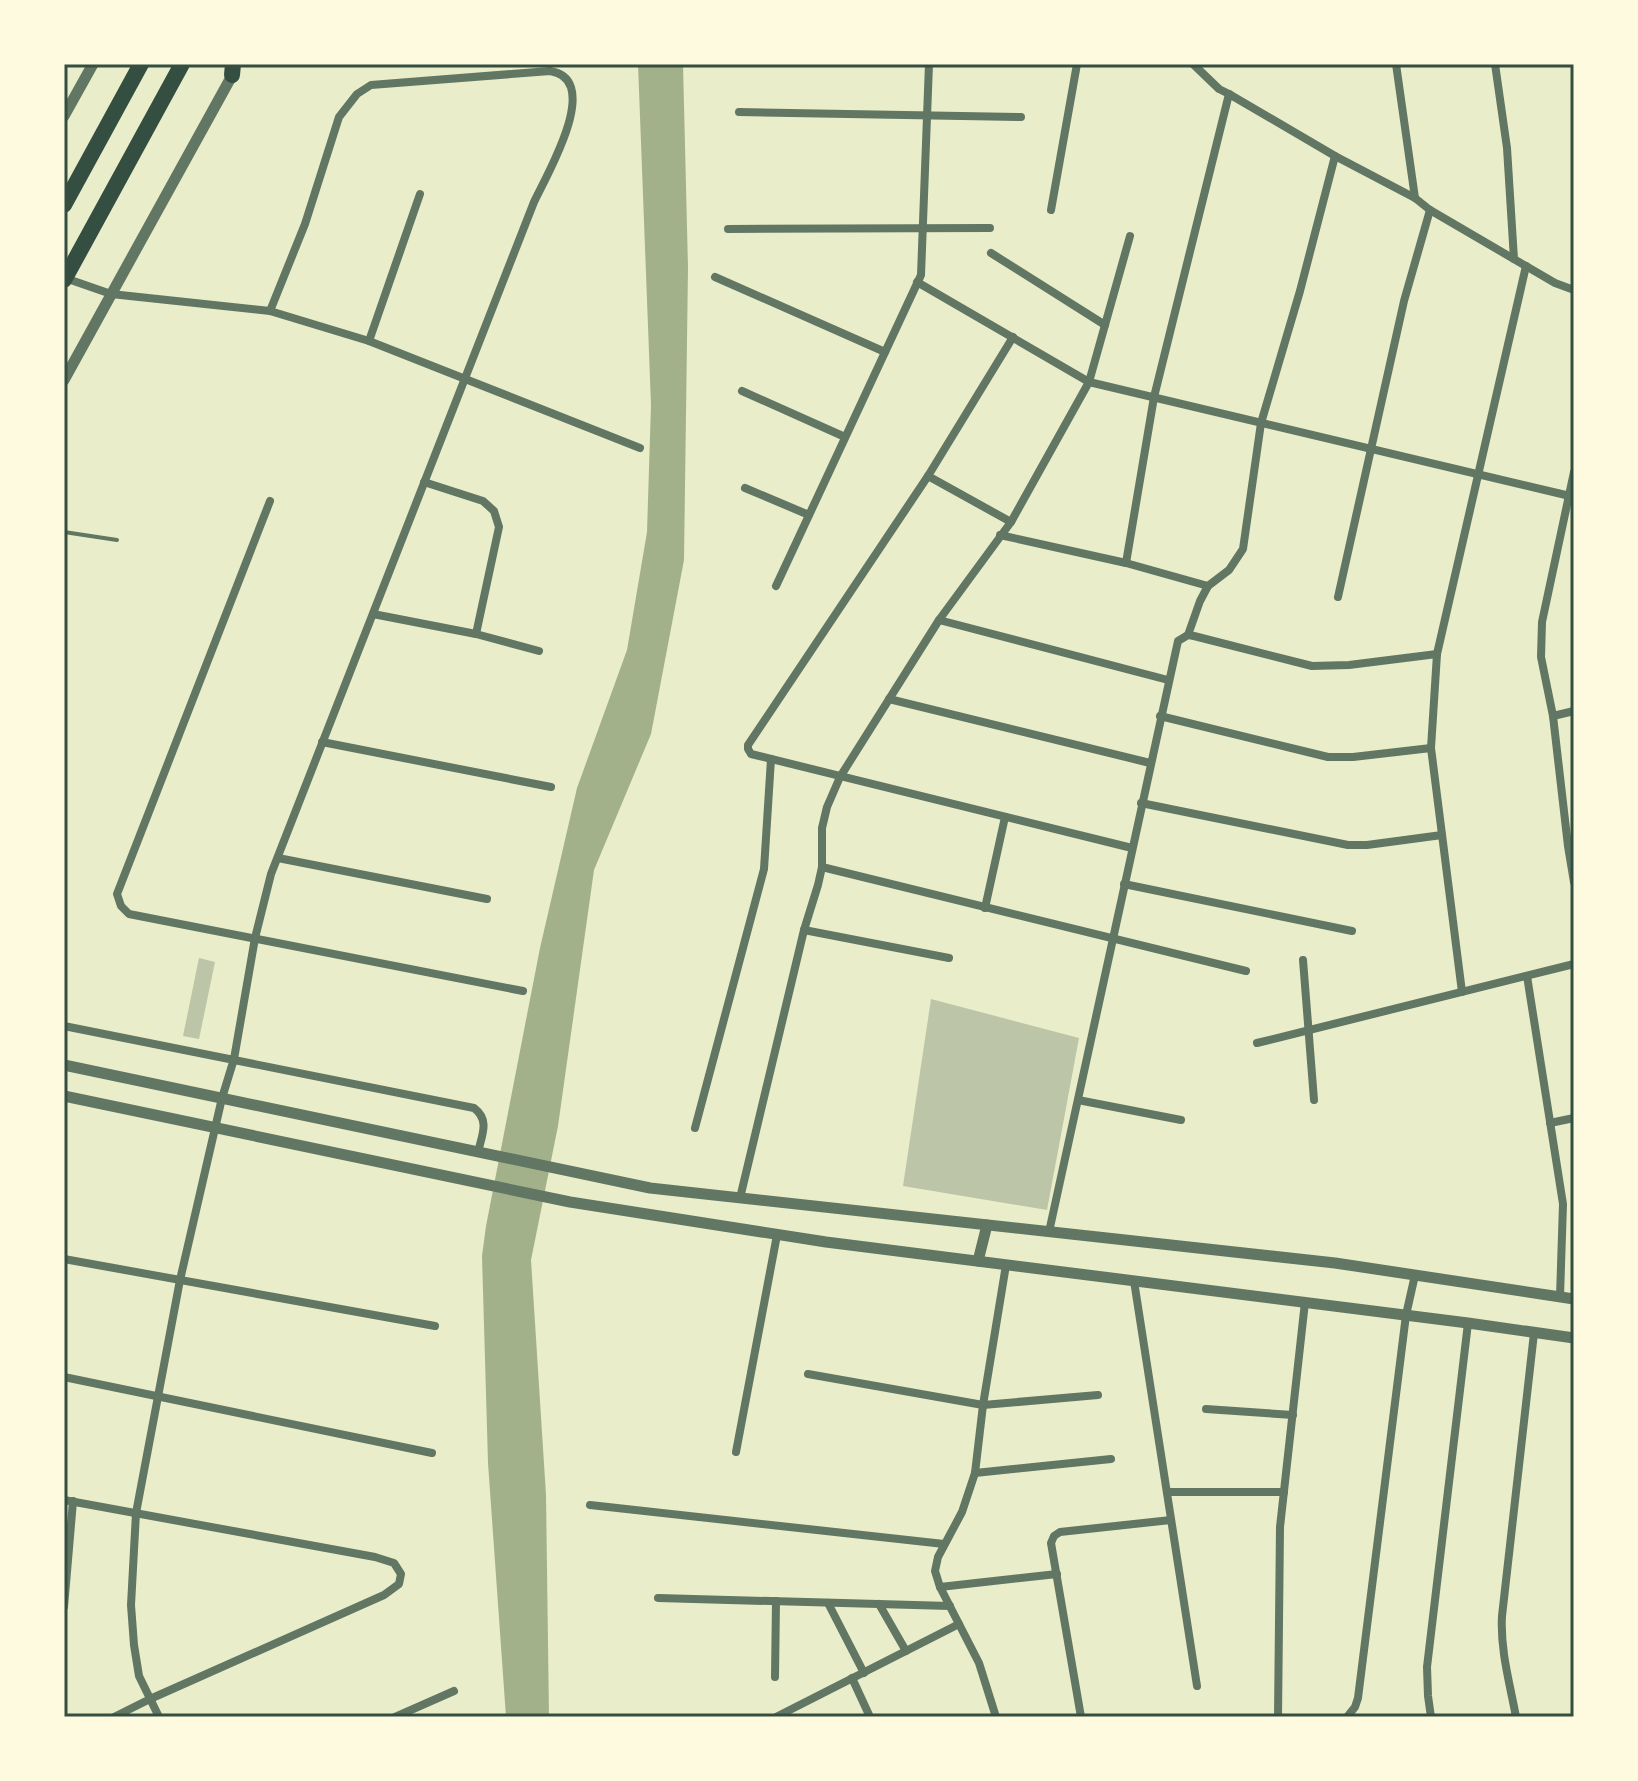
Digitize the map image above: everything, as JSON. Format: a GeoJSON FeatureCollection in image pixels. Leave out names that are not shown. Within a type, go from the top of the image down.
{"type":"FeatureCollection","features":[{"type":"Feature","properties":{"kind":"highway"},"geometry":{"type":"LineString","coordinates":[[64,205],[141,64]]}},
{"type":"Feature","properties":{"kind":"highway"},"geometry":{"type":"LineString","coordinates":[[64,279],[182,64]]}},
{"type":"Feature","properties":{"kind":"street"},"geometry":{"type":"LineString","coordinates":[[64,116],[93,64]]}},
{"type":"Feature","properties":{"kind":"street"},"geometry":{"type":"LineString","coordinates":[[776,586],[921,275],[929,64]]}},
{"type":"Feature","properties":{"kind":"street"},"geometry":{"type":"LineString","coordinates":[[1051,210],[1077,64]]}},
{"type":"Feature","properties":{"kind":"street"},"geometry":{"type":"LineString","coordinates":[[1193,64],[1219,89],[1415,198],[1430,210],[1555,283],[1574,290]]}},
{"type":"Feature","properties":{"kind":"street"},"geometry":{"type":"LineString","coordinates":[[1396,64],[1415,198]]}},
{"type":"Feature","properties":{"kind":"street"},"geometry":{"type":"LineString","coordinates":[[1495,64],[1507,148],[1514,259]]}},
{"type":"Feature","properties":{"kind":"street"},"geometry":{"type":"LineString","coordinates":[[64,380],[234,68]]}},
{"type":"Feature","properties":{"kind":"street"},"geometry":{"type":"LineString","coordinates":[[159,1717],[139,1676],[134,1645],[131,1605],[136,1513],[180,1280],[234,1059],[255,938],[271,874],[322,742],[534,202],[567,131],[573,102],[566,77],[560,72],[550,71],[371,85],[357,94],[339,117],[305,224],[270,311]]}},
{"type":"Feature","properties":{"kind":"street"},"geometry":{"type":"LineString","coordinates":[[1126,563],[1154,397],[1229,94]]}},
{"type":"Feature","properties":{"kind":"street"},"geometry":{"type":"LineString","coordinates":[[739,112],[1021,117]]}},
{"type":"Feature","properties":{"kind":"street"},"geometry":{"type":"LineString","coordinates":[[1188,635],[1208,586],[1229,570],[1243,549],[1261,423],[1335,156]]}},
{"type":"Feature","properties":{"kind":"street"},"geometry":{"type":"LineString","coordinates":[[369,341],[420,194]]}},
{"type":"Feature","properties":{"kind":"street"},"geometry":{"type":"LineString","coordinates":[[1338,597],[1404,301],[1430,210]]}},
{"type":"Feature","properties":{"kind":"street"},"geometry":{"type":"LineString","coordinates":[[728,229],[990,228]]}},
{"type":"Feature","properties":{"kind":"street"},"geometry":{"type":"LineString","coordinates":[[740,1198],[804,930],[818,885],[822,867],[822,828],[827,807],[840,777],[939,620],[1011,522],[1089,382],[1130,236]]}},
{"type":"Feature","properties":{"kind":"street"},"geometry":{"type":"LineString","coordinates":[[991,253],[1105,325]]}},
{"type":"Feature","properties":{"kind":"street"},"geometry":{"type":"LineString","coordinates":[[1462,992],[1431,748],[1437,654],[1526,266]]}},
{"type":"Feature","properties":{"kind":"street"},"geometry":{"type":"LineString","coordinates":[[715,277],[885,352]]}},
{"type":"Feature","properties":{"kind":"street"},"geometry":{"type":"LineString","coordinates":[[64,279],[111,294],[270,311],[369,341],[640,448]]}},
{"type":"Feature","properties":{"kind":"street"},"geometry":{"type":"LineString","coordinates":[[917,282],[1089,382],[1570,496]]}},
{"type":"Feature","properties":{"kind":"street"},"geometry":{"type":"LineString","coordinates":[[1013,337],[928,476],[748,749],[751,754],[840,777],[1132,848]]}},
{"type":"Feature","properties":{"kind":"street"},"geometry":{"type":"LineString","coordinates":[[742,391],[845,437]]}},
{"type":"Feature","properties":{"kind":"street"},"geometry":{"type":"LineString","coordinates":[[1574,472],[1542,622],[1541,657],[1553,716],[1574,882]]}},
{"type":"Feature","properties":{"kind":"street"},"geometry":{"type":"LineString","coordinates":[[928,476],[1011,522]]}},
{"type":"Feature","properties":{"kind":"street"},"geometry":{"type":"LineString","coordinates":[[424,482],[483,501],[494,511],[499,527],[476,634]]}},
{"type":"Feature","properties":{"kind":"street"},"geometry":{"type":"LineString","coordinates":[[745,488],[809,515]]}},
{"type":"Feature","properties":{"kind":"street"},"geometry":{"type":"LineString","coordinates":[[270,501],[117,894],[121,906],[129,914],[523,991]]}},
{"type":"Feature","properties":{"kind":"street"},"geometry":{"type":"LineString","coordinates":[[1000,535],[1126,563],[1208,586]]}},
{"type":"Feature","properties":{"kind":"street"},"geometry":{"type":"LineString","coordinates":[[373,614],[476,634],[539,651]]}},
{"type":"Feature","properties":{"kind":"street"},"geometry":{"type":"LineString","coordinates":[[939,620],[1168,680]]}},
{"type":"Feature","properties":{"kind":"street"},"geometry":{"type":"LineString","coordinates":[[1049,1232],[1176,644],[1188,635],[1312,666],[1349,665],[1437,654]]}},
{"type":"Feature","properties":{"kind":"street"},"geometry":{"type":"LineString","coordinates":[[889,699],[1150,763]]}},
{"type":"Feature","properties":{"kind":"street"},"geometry":{"type":"LineString","coordinates":[[1553,716],[1574,711]]}},
{"type":"Feature","properties":{"kind":"street"},"geometry":{"type":"LineString","coordinates":[[1160,716],[1328,757],[1431,748]]}},
{"type":"Feature","properties":{"kind":"street"},"geometry":{"type":"LineString","coordinates":[[322,742],[551,787]]}},
{"type":"Feature","properties":{"kind":"street"},"geometry":{"type":"LineString","coordinates":[[695,1128],[764,869],[771,759]]}},
{"type":"Feature","properties":{"kind":"street"},"geometry":{"type":"LineString","coordinates":[[1141,803],[1348,845],[1442,835]]}},
{"type":"Feature","properties":{"kind":"street"},"geometry":{"type":"LineString","coordinates":[[985,908],[1005,817]]}},
{"type":"Feature","properties":{"kind":"street"},"geometry":{"type":"LineString","coordinates":[[278,858],[487,899]]}},
{"type":"Feature","properties":{"kind":"street"},"geometry":{"type":"LineString","coordinates":[[822,867],[1246,971]]}},
{"type":"Feature","properties":{"kind":"street"},"geometry":{"type":"LineString","coordinates":[[1124,884],[1352,931]]}},
{"type":"Feature","properties":{"kind":"street"},"geometry":{"type":"LineString","coordinates":[[804,930],[949,958]]}},
{"type":"Feature","properties":{"kind":"street"},"geometry":{"type":"LineString","coordinates":[[1303,960],[1314,1100]]}},
{"type":"Feature","properties":{"kind":"street"},"geometry":{"type":"LineString","coordinates":[[1257,1043],[1574,964]]}},
{"type":"Feature","properties":{"kind":"street"},"geometry":{"type":"LineString","coordinates":[[1527,976],[1563,1204],[1560,1297]]}},
{"type":"Feature","properties":{"kind":"street"},"geometry":{"type":"LineString","coordinates":[[64,1026],[474,1108],[484,1120],[482,1152]]}},
{"type":"Feature","properties":{"kind":"street"},"geometry":{"type":"LineString","coordinates":[[64,1065],[650,1188],[1335,1263],[1574,1299]]}},
{"type":"Feature","properties":{"kind":"street"},"geometry":{"type":"LineString","coordinates":[[64,1096],[570,1202],[777,1235],[1574,1338]]}},
{"type":"Feature","properties":{"kind":"street"},"geometry":{"type":"LineString","coordinates":[[1078,1100],[1181,1120]]}},
{"type":"Feature","properties":{"kind":"street"},"geometry":{"type":"LineString","coordinates":[[1550,1123],[1574,1118]]}},
{"type":"Feature","properties":{"kind":"street"},"geometry":{"type":"LineString","coordinates":[[1563,1204],[1574,1201]]}},
{"type":"Feature","properties":{"kind":"street"},"geometry":{"type":"LineString","coordinates":[[978,1261],[987,1225]]}},
{"type":"Feature","properties":{"kind":"street"},"geometry":{"type":"LineString","coordinates":[[1562,1233],[1574,1235]]}},
{"type":"Feature","properties":{"kind":"street"},"geometry":{"type":"LineString","coordinates":[[736,1452],[777,1235]]}},
{"type":"Feature","properties":{"kind":"street"},"geometry":{"type":"LineString","coordinates":[[64,1259],[435,1326]]}},
{"type":"Feature","properties":{"kind":"street"},"geometry":{"type":"LineString","coordinates":[[996,1717],[979,1663],[935,1571],[938,1557],[962,1512],[975,1473],[1006,1265]]}},
{"type":"Feature","properties":{"kind":"street"},"geometry":{"type":"LineString","coordinates":[[1347,1717],[1358,1698],[1406,1315],[1415,1275]]}},
{"type":"Feature","properties":{"kind":"street"},"geometry":{"type":"LineString","coordinates":[[1134,1281],[1197,1686]]}},
{"type":"Feature","properties":{"kind":"street"},"geometry":{"type":"LineString","coordinates":[[1268,1717],[1278,1715],[1280,1527],[1305,1302]]}},
{"type":"Feature","properties":{"kind":"street"},"geometry":{"type":"LineString","coordinates":[[1431,1717],[1427,1667],[1468,1323]]}},
{"type":"Feature","properties":{"kind":"street"},"geometry":{"type":"LineString","coordinates":[[1516,1717],[1501,1632],[1534,1333]]}},
{"type":"Feature","properties":{"kind":"street"},"geometry":{"type":"LineString","coordinates":[[808,1374],[983,1405],[1098,1395]]}},
{"type":"Feature","properties":{"kind":"street"},"geometry":{"type":"LineString","coordinates":[[64,1377],[432,1453]]}},
{"type":"Feature","properties":{"kind":"street"},"geometry":{"type":"LineString","coordinates":[[1206,1409],[1293,1415]]}},
{"type":"Feature","properties":{"kind":"street"},"geometry":{"type":"LineString","coordinates":[[975,1473],[1111,1459]]}},
{"type":"Feature","properties":{"kind":"street"},"geometry":{"type":"LineString","coordinates":[[1167,1492],[1284,1492]]}},
{"type":"Feature","properties":{"kind":"street"},"geometry":{"type":"LineString","coordinates":[[64,1607],[68,1500],[375,1557],[394,1563],[401,1574],[399,1584],[384,1595],[114,1717]]}},
{"type":"Feature","properties":{"kind":"street"},"geometry":{"type":"LineString","coordinates":[[590,1505],[944,1544]]}},
{"type":"Feature","properties":{"kind":"street"},"geometry":{"type":"LineString","coordinates":[[1081,1717],[1051,1543],[1054,1536],[1060,1532],[1171,1520]]}},
{"type":"Feature","properties":{"kind":"street"},"geometry":{"type":"LineString","coordinates":[[940,1587],[1057,1574]]}},
{"type":"Feature","properties":{"kind":"street"},"geometry":{"type":"LineString","coordinates":[[658,1598],[950,1606]]}},
{"type":"Feature","properties":{"kind":"street"},"geometry":{"type":"LineString","coordinates":[[775,1677],[776,1601]]}},
{"type":"Feature","properties":{"kind":"street"},"geometry":{"type":"LineString","coordinates":[[828,1603],[864,1673]]}},
{"type":"Feature","properties":{"kind":"street"},"geometry":{"type":"LineString","coordinates":[[879,1604],[906,1651]]}},
{"type":"Feature","properties":{"kind":"street"},"geometry":{"type":"LineString","coordinates":[[776,1717],[959,1624]]}},
{"type":"Feature","properties":{"kind":"street"},"geometry":{"type":"LineString","coordinates":[[852,1678],[870,1717]]}},
{"type":"Feature","properties":{"kind":"street"},"geometry":{"type":"LineString","coordinates":[[395,1717],[454,1691]]}},
{"type":"Feature","properties":{"kind":"lane"},"geometry":{"type":"LineString","coordinates":[[64,532],[117,540]]}},
{"type":"Feature","properties":{"kind":"shaded area"},"geometry":{"type":"Polygon","coordinates":[[[638,64],[683,64],[688,268],[684,560],[651,734],[594,870],[558,1126],[531,1260],[546,1495],[549,1717],[506,1717],[488,1463],[482,1256],[540,948],[577,788],[627,650],[647,532],[651,405],[638,64]]]}},
{"type":"Feature","properties":{"kind":"building"},"geometry":{"type":"Polygon","coordinates":[[[199,958],[215,962],[199,1039],[183,1036],[199,958]]]}},
{"type":"Feature","properties":{"kind":"building"},"geometry":{"type":"Polygon","coordinates":[[[931,999],[1079,1038],[1047,1210],[903,1186],[931,999]]]}}]}
